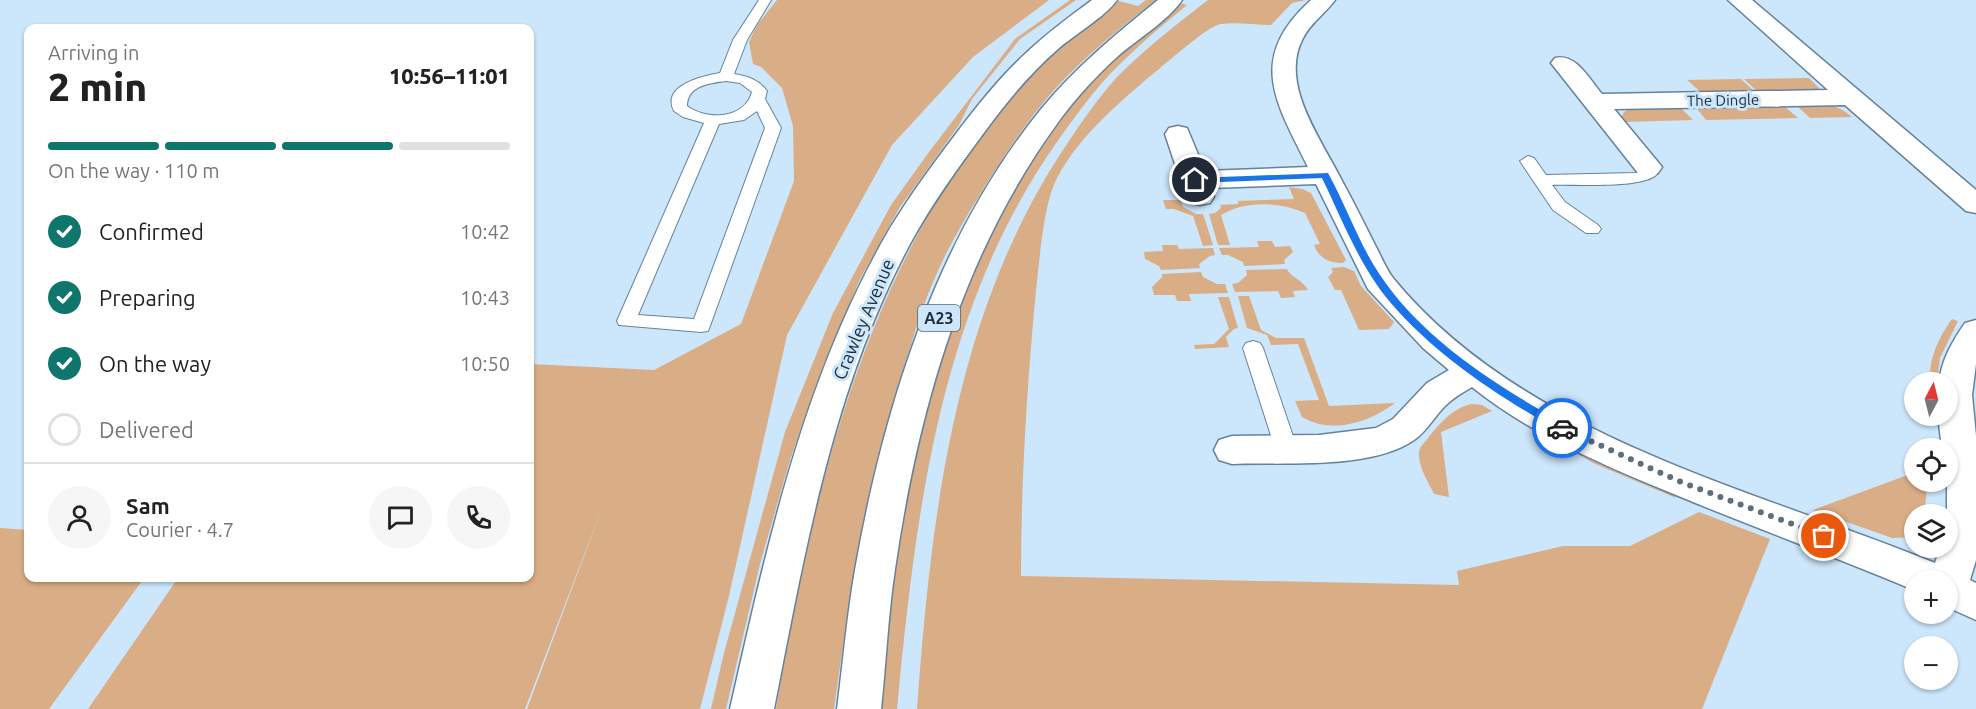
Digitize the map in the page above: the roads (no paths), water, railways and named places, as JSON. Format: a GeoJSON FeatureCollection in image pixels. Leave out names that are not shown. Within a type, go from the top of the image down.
{"type":"FeatureCollection","features":[{"type":"Feature","properties":{"kind":"street","name":"Crawley Avenue"},"geometry":{"type":"LineString","coordinates":[[752,709],[785,554],[809,465],[832,389],[858,323],[888,259],[922,200],[1004,90],[1032,60],[1106,0]]}},
{"type":"Feature","properties":{"kind":"street","name":"A23"},"geometry":{"type":"LineString","coordinates":[[859,709],[875,570],[892,477],[910,402],[955,274],[982,218],[1003,183],[1036,133],[1064,97],[1124,36],[1172,0]]}},
{"type":"Feature","properties":{"kind":"street"},"geometry":{"type":"LineString","coordinates":[[1324,0],[1294,34],[1287,50],[1283,67],[1291,106],[1379,282],[1393,300],[1433,340],[1473,372],[1517,402],[1602,448],[1699,490],[1909,570]]}},
{"type":"Feature","properties":{"kind":"street"},"geometry":{"type":"LineString","coordinates":[[1739,0],[1976,205]]}},
{"type":"Feature","properties":{"kind":"street"},"geometry":{"type":"LineString","coordinates":[[1563,63],[1648,167]]}},
{"type":"Feature","properties":{"kind":"street","name":"The Dingle"},"geometry":{"type":"LineString","coordinates":[[1595,102],[1850,97]]}},
{"type":"Feature","properties":{"kind":"street"},"geometry":{"type":"LineString","coordinates":[[1178,134],[1198,189],[1325,175]]}},
{"type":"Feature","properties":{"kind":"street"},"geometry":{"type":"LineString","coordinates":[[1955,570],[1966,513],[1962,452],[1955,416],[1955,390],[1959,363],[1969,340],[1976,331]]}},
{"type":"Feature","properties":{"kind":"street"},"geometry":{"type":"LineString","coordinates":[[1232,450],[1359,447],[1381,441],[1397,434],[1414,421],[1444,387],[1473,372]]}},
{"type":"Feature","properties":{"kind":"lane"},"geometry":{"type":"LineString","coordinates":[[726,77],[740,40],[765,0]]}},
{"type":"Feature","properties":{"kind":"lane"},"geometry":{"type":"LineString","coordinates":[[713,120],[626,321],[701,326],[773,128],[759,101],[760,91],[755,84],[740,78],[726,77],[695,83],[682,91],[678,99],[679,108],[685,114],[699,119],[713,120],[744,114],[759,101]]}},
{"type":"Feature","properties":{"kind":"lane"},"geometry":{"type":"LineString","coordinates":[[1528,161],[1564,211],[1592,229]]}},
{"type":"Feature","properties":{"kind":"lane"},"geometry":{"type":"LineString","coordinates":[[1541,180],[1638,178],[1649,174],[1648,167]]}},
{"type":"Feature","properties":{"kind":"lane"},"geometry":{"type":"LineString","coordinates":[[1253,348],[1286,448]]}}]}
